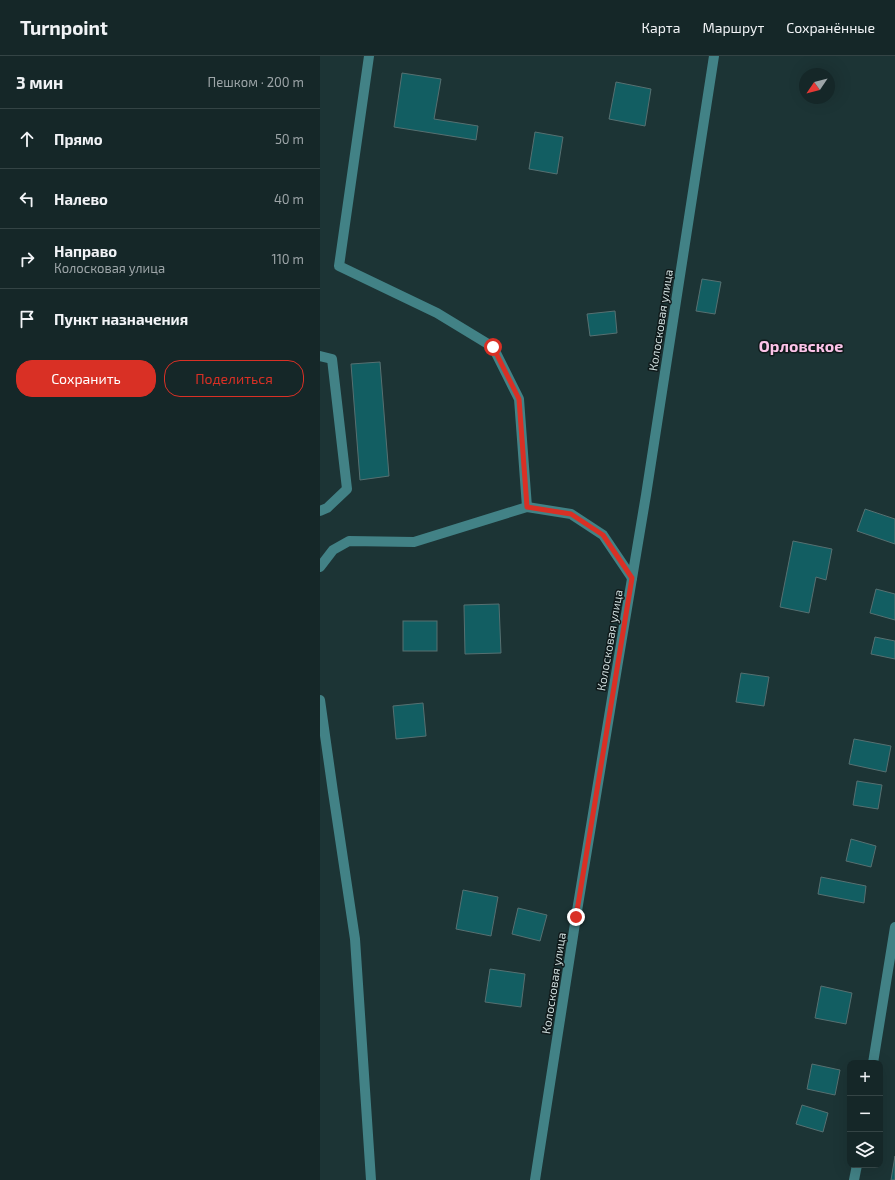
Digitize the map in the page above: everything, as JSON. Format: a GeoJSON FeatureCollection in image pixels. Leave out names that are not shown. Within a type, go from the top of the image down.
{"type":"FeatureCollection","features":[{"type":"Feature","properties":{"kind":"street"},"geometry":{"type":"LineString","coordinates":[[369,56],[339,266],[437,313],[493,347],[519,399],[527,507]]}},
{"type":"Feature","properties":{"kind":"street","name":"Колосковая улица"},"geometry":{"type":"LineString","coordinates":[[535,1180],[577,909],[648,487],[714,56]]}},
{"type":"Feature","properties":{"kind":"street"},"geometry":{"type":"LineString","coordinates":[[320,356],[332,359],[347,489],[327,508],[320,511]]}},
{"type":"Feature","properties":{"kind":"street"},"geometry":{"type":"LineString","coordinates":[[320,567],[333,550],[349,541],[414,542],[527,507],[571,514],[603,535],[632,578]]}},
{"type":"Feature","properties":{"kind":"street"},"geometry":{"type":"LineString","coordinates":[[320,700],[332,792],[355,939],[371,1180]]}},
{"type":"Feature","properties":{"kind":"street"},"geometry":{"type":"LineString","coordinates":[[873,1060],[895,927]]}},
{"type":"Feature","properties":{"kind":"street"},"geometry":{"type":"LineString","coordinates":[[854,1180],[856,1168]]}},
{"type":"Feature","properties":{"kind":"building"},"geometry":{"type":"Polygon","coordinates":[[[402,73],[441,79],[434,119],[478,126],[476,140],[394,127],[402,73]]]}},
{"type":"Feature","properties":{"kind":"building"},"geometry":{"type":"Polygon","coordinates":[[[616,82],[651,89],[645,126],[609,119],[616,82]]]}},
{"type":"Feature","properties":{"kind":"building"},"geometry":{"type":"Polygon","coordinates":[[[535,132],[563,137],[557,174],[529,169],[535,132]]]}},
{"type":"Feature","properties":{"kind":"building"},"geometry":{"type":"Polygon","coordinates":[[[702,279],[721,282],[715,314],[696,311],[702,279]]]}},
{"type":"Feature","properties":{"kind":"building"},"geometry":{"type":"Polygon","coordinates":[[[615,311],[617,333],[590,336],[587,314],[615,311]]]}},
{"type":"Feature","properties":{"kind":"building"},"geometry":{"type":"Polygon","coordinates":[[[380,362],[389,476],[360,480],[351,364],[380,362]]]}},
{"type":"Feature","properties":{"kind":"building"},"geometry":{"type":"Polygon","coordinates":[[[865,509],[895,519],[895,544],[857,531],[865,509]]]}},
{"type":"Feature","properties":{"kind":"building"},"geometry":{"type":"Polygon","coordinates":[[[793,541],[832,549],[826,580],[816,577],[809,613],[780,607],[793,541]]]}},
{"type":"Feature","properties":{"kind":"building"},"geometry":{"type":"Polygon","coordinates":[[[876,589],[895,594],[895,620],[870,613],[876,589]]]}},
{"type":"Feature","properties":{"kind":"building"},"geometry":{"type":"Polygon","coordinates":[[[499,604],[501,653],[465,654],[464,605],[499,604]]]}},
{"type":"Feature","properties":{"kind":"building"},"geometry":{"type":"Polygon","coordinates":[[[403,621],[437,621],[437,651],[403,651],[403,621]]]}},
{"type":"Feature","properties":{"kind":"building"},"geometry":{"type":"Polygon","coordinates":[[[875,637],[895,641],[895,659],[871,654],[875,637]]]}},
{"type":"Feature","properties":{"kind":"building"},"geometry":{"type":"Polygon","coordinates":[[[741,673],[769,677],[764,706],[736,702],[741,673]]]}},
{"type":"Feature","properties":{"kind":"building"},"geometry":{"type":"Polygon","coordinates":[[[423,703],[426,736],[396,739],[393,706],[423,703]]]}},
{"type":"Feature","properties":{"kind":"building"},"geometry":{"type":"Polygon","coordinates":[[[854,739],[891,746],[886,772],[849,764],[854,739]]]}},
{"type":"Feature","properties":{"kind":"building"},"geometry":{"type":"Polygon","coordinates":[[[857,781],[882,785],[878,809],[853,805],[857,781]]]}},
{"type":"Feature","properties":{"kind":"building"},"geometry":{"type":"Polygon","coordinates":[[[851,839],[876,846],[871,867],[846,861],[851,839]]]}},
{"type":"Feature","properties":{"kind":"building"},"geometry":{"type":"Polygon","coordinates":[[[821,877],[866,886],[864,903],[818,894],[821,877]]]}},
{"type":"Feature","properties":{"kind":"building"},"geometry":{"type":"Polygon","coordinates":[[[463,890],[498,897],[491,936],[456,929],[463,890]]]}},
{"type":"Feature","properties":{"kind":"building"},"geometry":{"type":"Polygon","coordinates":[[[518,908],[547,915],[540,941],[512,934],[518,908]]]}},
{"type":"Feature","properties":{"kind":"building"},"geometry":{"type":"Polygon","coordinates":[[[490,969],[525,974],[521,1007],[485,1002],[490,969]]]}},
{"type":"Feature","properties":{"kind":"building"},"geometry":{"type":"Polygon","coordinates":[[[821,986],[852,993],[846,1024],[815,1018],[821,986]]]}},
{"type":"Feature","properties":{"kind":"building"},"geometry":{"type":"Polygon","coordinates":[[[812,1064],[840,1070],[835,1095],[807,1089],[812,1064]]]}},
{"type":"Feature","properties":{"kind":"building"},"geometry":{"type":"Polygon","coordinates":[[[802,1105],[828,1113],[823,1132],[796,1124],[802,1105]]]}},
{"type":"Feature","properties":{"kind":"building"},"geometry":{"type":"Polygon","coordinates":[[[895,1156],[895,1180],[891,1180],[895,1156]]]}},
{"type":"Feature","properties":{"kind":"district","name":"Орловское"},"geometry":{"type":"Point","coordinates":[801,345]}},
{"type":"Feature","properties":{"kind":"route"},"geometry":{"type":"LineString","coordinates":[[493,347],[519,399],[527,507],[571,514],[603,535],[632,578],[576,917]]}}]}
